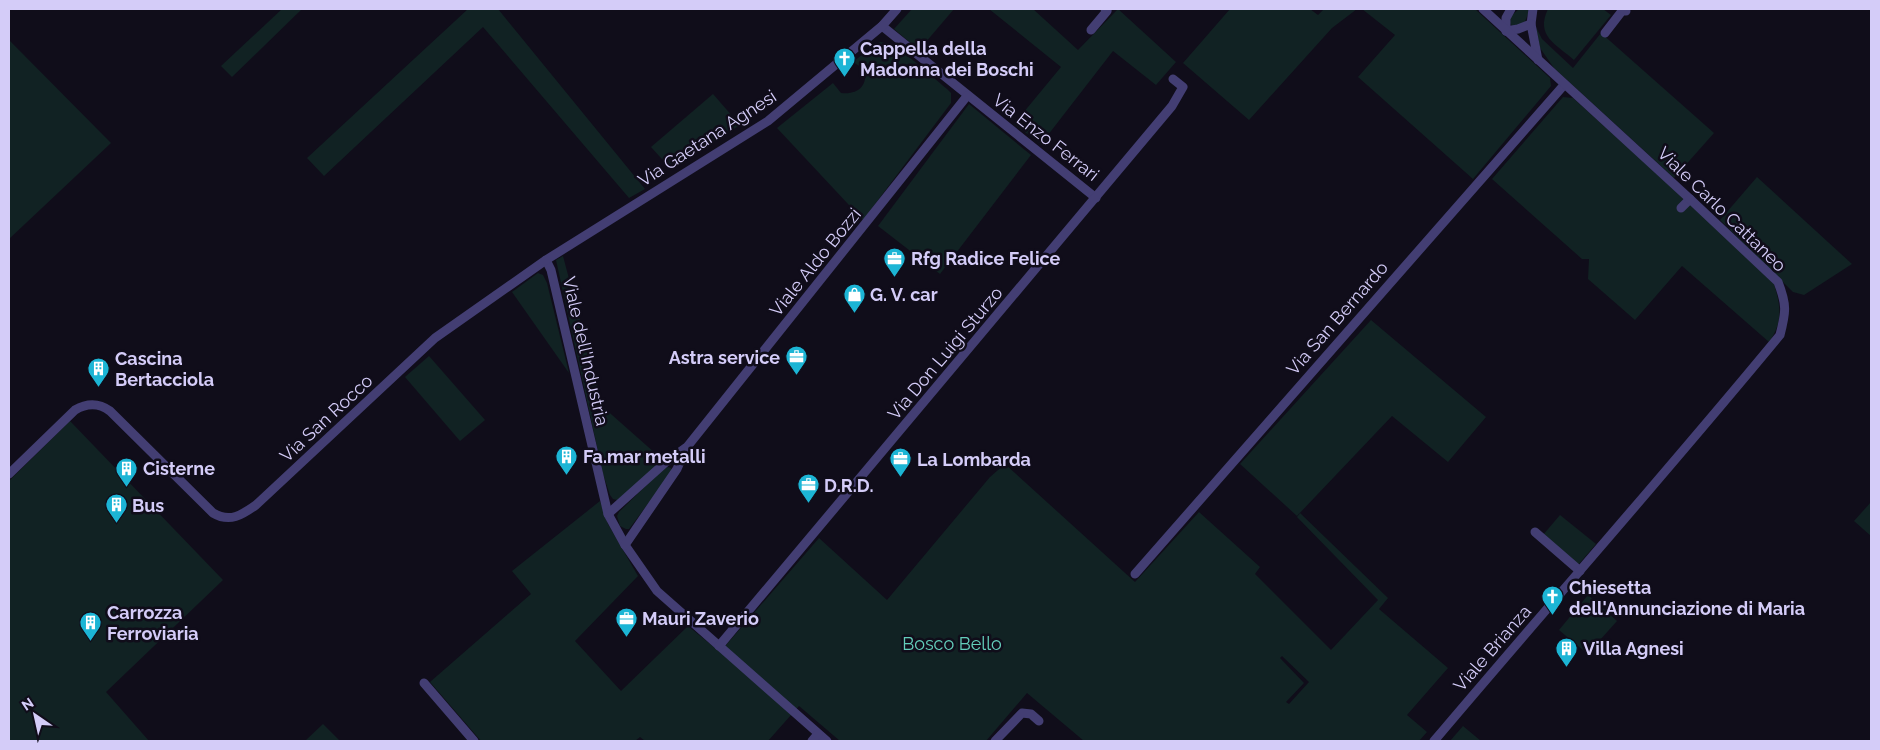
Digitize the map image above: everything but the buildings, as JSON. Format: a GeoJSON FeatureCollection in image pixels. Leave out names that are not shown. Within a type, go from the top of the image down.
{"type":"FeatureCollection","features":[{"type":"Feature","properties":{"kind":"street","name":"Via Gaetana Agnesi"},"geometry":{"type":"LineString","coordinates":[[546,260],[768,121],[882,26],[897,9]]}},
{"type":"Feature","properties":{"kind":"street"},"geometry":{"type":"LineString","coordinates":[[1091,30],[1108,11],[1105,9]]}},
{"type":"Feature","properties":{"kind":"street","name":"Viale Carlo Cattaneo"},"geometry":{"type":"LineString","coordinates":[[1483,9],[1564,85],[1690,198],[1778,282],[1785,300],[1780,335],[1578,573]]}},
{"type":"Feature","properties":{"kind":"street"},"geometry":{"type":"LineString","coordinates":[[1511,9],[1506,18],[1506,31],[1518,30],[1531,24]]}},
{"type":"Feature","properties":{"kind":"street"},"geometry":{"type":"LineString","coordinates":[[1533,9],[1531,24],[1538,61]]}},
{"type":"Feature","properties":{"kind":"street"},"geometry":{"type":"LineString","coordinates":[[1605,33],[1622,11],[1626,11]]}},
{"type":"Feature","properties":{"kind":"street","name":"Via Enzo Ferrari"},"geometry":{"type":"LineString","coordinates":[[882,26],[1096,198]]}},
{"type":"Feature","properties":{"kind":"street","name":"Via Don Luigi Sturzo"},"geometry":{"type":"LineString","coordinates":[[719,646],[1172,106],[1183,87],[1173,79]]}},
{"type":"Feature","properties":{"kind":"street","name":"Via San Bernardo"},"geometry":{"type":"LineString","coordinates":[[1135,574],[1564,85]]}},
{"type":"Feature","properties":{"kind":"street","name":"Viale Aldo Bozzi"},"geometry":{"type":"LineString","coordinates":[[625,544],[677,469],[687,447],[967,96]]}},
{"type":"Feature","properties":{"kind":"street"},"geometry":{"type":"LineString","coordinates":[[1681,208],[1690,198]]}},
{"type":"Feature","properties":{"kind":"street","name":"Via San Rocco"},"geometry":{"type":"LineString","coordinates":[[9,474],[74,411],[84,406],[95,405],[105,408],[212,512],[224,518],[238,517],[256,504],[435,338],[546,260]]}},
{"type":"Feature","properties":{"kind":"street","name":"Viale dell'Industria"},"geometry":{"type":"LineString","coordinates":[[546,260],[551,270],[608,514],[625,544],[657,591],[827,741]]}},
{"type":"Feature","properties":{"kind":"street","name":"Viale Aldo Bozzi"},"geometry":{"type":"LineString","coordinates":[[608,514],[666,462],[687,447]]}},
{"type":"Feature","properties":{"kind":"street"},"geometry":{"type":"LineString","coordinates":[[1535,532],[1578,573]]}},
{"type":"Feature","properties":{"kind":"street","name":"Viale Brianza"},"geometry":{"type":"LineString","coordinates":[[1434,741],[1496,666],[1578,573]]}},
{"type":"Feature","properties":{"kind":"street"},"geometry":{"type":"LineString","coordinates":[[424,683],[474,741]]}},
{"type":"Feature","properties":{"kind":"street"},"geometry":{"type":"LineString","coordinates":[[995,741],[1022,713],[1030,714],[1039,721]]}},
{"type":"Feature","properties":{"kind":"street"},"geometry":{"type":"LineString","coordinates":[[812,741],[818,734]]}},
{"type":"Feature","properties":{"kind":"green space"},"geometry":{"type":"Polygon","coordinates":[[[282,9],[302,9],[232,77],[221,66],[282,9]]]}},
{"type":"Feature","properties":{"kind":"green space"},"geometry":{"type":"Polygon","coordinates":[[[468,9],[498,9],[645,189],[629,198],[483,27],[324,176],[307,158],[468,9]]]}},
{"type":"Feature","properties":{"kind":"green space"},"geometry":{"type":"Polygon","coordinates":[[[912,9],[954,9],[919,50],[894,29],[912,9]]]}},
{"type":"Feature","properties":{"kind":"green space"},"geometry":{"type":"Polygon","coordinates":[[[989,9],[1033,9],[1078,50],[1118,9],[1176,62],[1156,85],[1113,51],[1041,144],[1014,124],[1061,67],[989,9]]]}},
{"type":"Feature","properties":{"kind":"green space"},"geometry":{"type":"Polygon","coordinates":[[[1230,9],[1310,9],[1318,15],[1324,9],[1357,9],[1332,28],[1249,120],[1183,63],[1230,9]]]}},
{"type":"Feature","properties":{"kind":"green space"},"geometry":{"type":"Polygon","coordinates":[[[1362,9],[1475,9],[1550,78],[1551,86],[1473,179],[1358,77],[1395,35],[1362,9]]]}},
{"type":"Feature","properties":{"kind":"green space"},"geometry":{"type":"Polygon","coordinates":[[[1519,9],[1530,9],[1524,24],[1512,26],[1510,23],[1511,16],[1519,9]]]}},
{"type":"Feature","properties":{"kind":"green space"},"geometry":{"type":"Polygon","coordinates":[[[1548,9],[1603,9],[1611,15],[1574,60],[1549,39],[1544,26],[1548,9]]]}},
{"type":"Feature","properties":{"kind":"green space"},"geometry":{"type":"Polygon","coordinates":[[[1536,27],[1542,39],[1573,68],[1601,33],[1714,133],[1674,178],[1554,68],[1540,48],[1536,27]]]}},
{"type":"Feature","properties":{"kind":"green space"},"geometry":{"type":"Polygon","coordinates":[[[9,40],[111,143],[9,239],[9,40]]]}},
{"type":"Feature","properties":{"kind":"green space"},"geometry":{"type":"Polygon","coordinates":[[[880,42],[896,48],[924,69],[951,93],[951,103],[863,220],[777,128],[833,83],[841,93],[857,91],[863,85],[865,75],[864,69],[853,62],[880,42]]]}},
{"type":"Feature","properties":{"kind":"green space"},"geometry":{"type":"Polygon","coordinates":[[[713,94],[740,125],[671,169],[651,147],[713,94]]]}},
{"type":"Feature","properties":{"kind":"green space"},"geometry":{"type":"Polygon","coordinates":[[[1563,97],[1573,98],[1689,203],[1774,284],[1779,307],[1779,321],[1774,335],[1769,342],[1682,266],[1635,320],[1588,279],[1589,259],[1582,259],[1492,179],[1563,97]]]}},
{"type":"Feature","properties":{"kind":"green space"},"geometry":{"type":"Polygon","coordinates":[[[969,104],[1031,155],[940,274],[878,226],[969,104]]]}},
{"type":"Feature","properties":{"kind":"green space"},"geometry":{"type":"Polygon","coordinates":[[[1757,177],[1852,264],[1804,295],[1793,292],[1720,220],[1757,177]]]}},
{"type":"Feature","properties":{"kind":"green space"},"geometry":{"type":"Polygon","coordinates":[[[563,256],[603,407],[664,461],[617,500],[613,499],[610,495],[603,474],[556,260],[563,256]]]}},
{"type":"Feature","properties":{"kind":"green space"},"geometry":{"type":"Polygon","coordinates":[[[538,273],[543,275],[547,283],[569,373],[512,292],[538,273]]]}},
{"type":"Feature","properties":{"kind":"green space"},"geometry":{"type":"Polygon","coordinates":[[[1371,320],[1486,417],[1448,462],[1392,416],[1297,516],[1240,464],[1371,320]]]}},
{"type":"Feature","properties":{"kind":"green space"},"geometry":{"type":"Polygon","coordinates":[[[429,356],[485,420],[460,441],[405,377],[429,356]]]}},
{"type":"Feature","properties":{"kind":"green space"},"geometry":{"type":"Polygon","coordinates":[[[70,421],[223,580],[106,692],[149,741],[9,741],[9,481],[70,421]]]}},
{"type":"Feature","properties":{"kind":"green space","name":"Bosco Bello"},"geometry":{"type":"Polygon","coordinates":[[[1005,464],[1135,582],[1199,512],[1260,567],[1255,574],[1331,650],[1378,600],[1297,517],[1300,513],[1388,598],[1379,609],[1448,668],[1407,715],[1427,732],[1419,741],[1084,741],[1027,693],[986,741],[840,741],[799,706],[768,741],[645,741],[640,737],[635,741],[481,741],[430,682],[531,594],[512,571],[600,501],[608,524],[638,576],[575,641],[621,691],[688,626],[720,652],[819,538],[887,600],[990,477],[1005,464]],[[1282,656],[1280,658],[1304,683],[1286,702],[1289,704],[1309,682],[1282,656]]]}},
{"type":"Feature","properties":{"kind":"green space"},"geometry":{"type":"Polygon","coordinates":[[[664,468],[671,468],[671,473],[629,529],[620,526],[617,516],[619,512],[664,468]]]}},
{"type":"Feature","properties":{"kind":"green space"},"geometry":{"type":"Polygon","coordinates":[[[1871,502],[1871,536],[1854,521],[1871,502]]]}},
{"type":"Feature","properties":{"kind":"green space"},"geometry":{"type":"Polygon","coordinates":[[[1560,515],[1596,544],[1578,565],[1543,535],[1560,515]]]}},
{"type":"Feature","properties":{"kind":"green space"},"geometry":{"type":"Polygon","coordinates":[[[1588,595],[1617,621],[1591,650],[1584,651],[1559,630],[1588,595]]]}},
{"type":"Feature","properties":{"kind":"green space"},"geometry":{"type":"Polygon","coordinates":[[[323,724],[340,741],[305,741],[323,724]]]}},
{"type":"Feature","properties":{"kind":"green space"},"geometry":{"type":"Polygon","coordinates":[[[1463,726],[1481,741],[1450,741],[1463,726]]]}},
{"type":"Feature","properties":{"kind":"place","name":"Cappella della Madonna dei Boschi"},"geometry":{"type":"Point","coordinates":[844,77]}},
{"type":"Feature","properties":{"kind":"place","name":"Rfg Radice Felice"},"geometry":{"type":"Point","coordinates":[895,277]}},
{"type":"Feature","properties":{"kind":"place","name":"G. V. car"},"geometry":{"type":"Point","coordinates":[854,313]}},
{"type":"Feature","properties":{"kind":"place","name":"Astra service"},"geometry":{"type":"Point","coordinates":[796,376]}},
{"type":"Feature","properties":{"kind":"place","name":"Cascina Bertacciola"},"geometry":{"type":"Point","coordinates":[99,387]}},
{"type":"Feature","properties":{"kind":"place","name":"Fa.mar metalli"},"geometry":{"type":"Point","coordinates":[567,475]}},
{"type":"Feature","properties":{"kind":"place","name":"La Lombarda"},"geometry":{"type":"Point","coordinates":[901,478]}},
{"type":"Feature","properties":{"kind":"place","name":"Cisterne"},"geometry":{"type":"Point","coordinates":[127,487]}},
{"type":"Feature","properties":{"kind":"place","name":"D.R.D."},"geometry":{"type":"Point","coordinates":[808,504]}},
{"type":"Feature","properties":{"kind":"place","name":"Bus"},"geometry":{"type":"Point","coordinates":[116,524]}},
{"type":"Feature","properties":{"kind":"place","name":"Chiesetta dell'Annunciazione di Maria"},"geometry":{"type":"Point","coordinates":[1553,616]}},
{"type":"Feature","properties":{"kind":"place","name":"Mauri Zaverio"},"geometry":{"type":"Point","coordinates":[626,637]}},
{"type":"Feature","properties":{"kind":"place","name":"Carrozza Ferroviaria"},"geometry":{"type":"Point","coordinates":[91,641]}},
{"type":"Feature","properties":{"kind":"place","name":"Villa Agnesi"},"geometry":{"type":"Point","coordinates":[1567,667]}}]}
